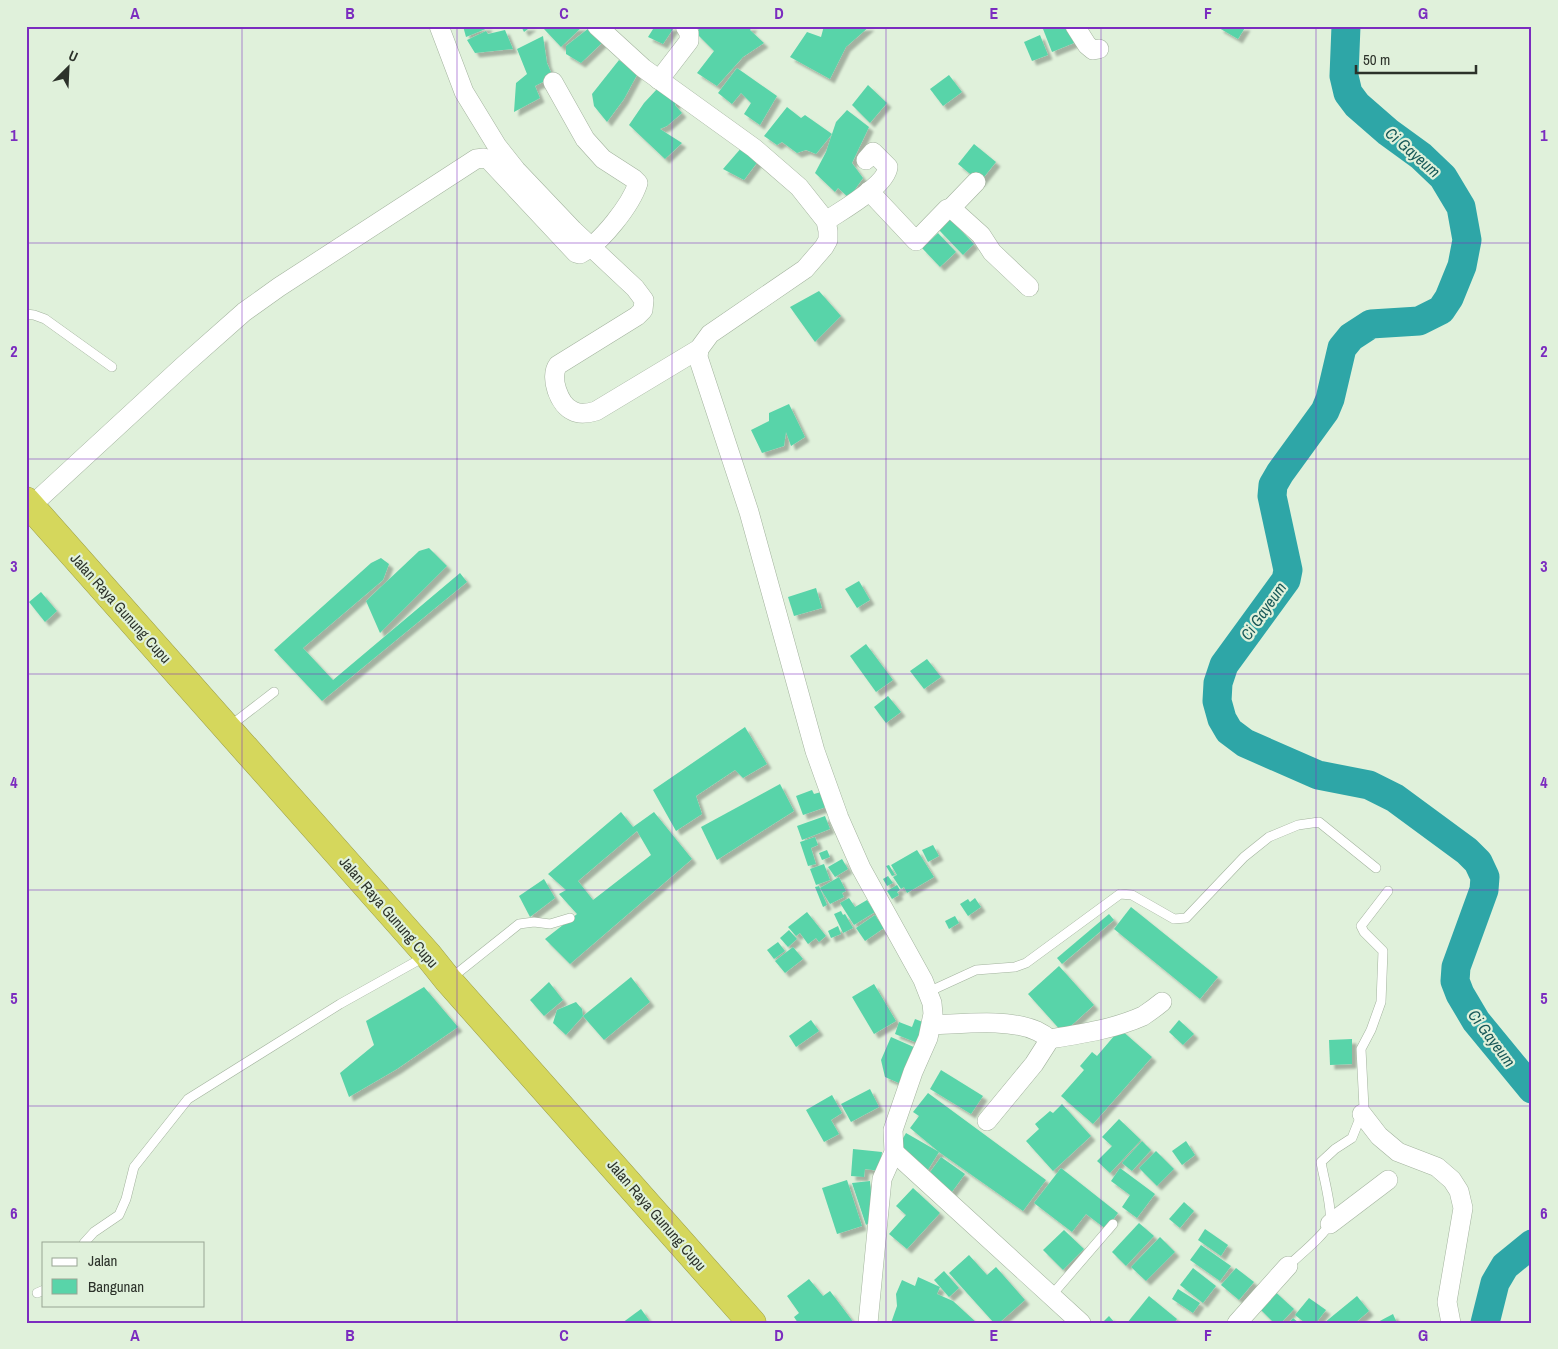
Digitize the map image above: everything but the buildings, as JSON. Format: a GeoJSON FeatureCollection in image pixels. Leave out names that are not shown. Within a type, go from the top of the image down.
{"type":"FeatureCollection","features":[{"type":"Feature","properties":{"kind":"highway","name":"Jalan Raya Gunung Cupu"},"geometry":{"type":"LineString","coordinates":[[28,504],[428,954],[448,980],[752,1323]]}},
{"type":"Feature","properties":{"kind":"street"},"geometry":{"type":"LineString","coordinates":[[439,26],[464,92],[497,146],[516,170],[588,249],[641,294],[644,305],[643,310],[637,316],[554,369],[554,380],[560,398],[566,407],[580,413],[596,410],[699,349],[710,334],[805,269],[828,240],[826,220],[799,187],[754,148],[659,80],[597,26]]}},
{"type":"Feature","properties":{"kind":"street"},"geometry":{"type":"LineString","coordinates":[[659,80],[689,41],[689,33],[685,26]]}},
{"type":"Feature","properties":{"kind":"street"},"geometry":{"type":"LineString","coordinates":[[1075,26],[1087,45],[1094,50],[1099,49]]}},
{"type":"Feature","properties":{"kind":"street"},"geometry":{"type":"LineString","coordinates":[[28,504],[244,312],[279,287],[476,159],[484,158],[489,160],[574,251],[578,254],[588,249],[614,222],[638,183],[603,159],[585,139],[553,82]]}},
{"type":"Feature","properties":{"kind":"street"},"geometry":{"type":"LineString","coordinates":[[826,220],[869,192],[884,178],[888,167],[873,152],[866,160]]}},
{"type":"Feature","properties":{"kind":"street"},"geometry":{"type":"LineString","coordinates":[[869,192],[916,240],[976,182]]}},
{"type":"Feature","properties":{"kind":"street"},"geometry":{"type":"LineString","coordinates":[[951,208],[981,235],[992,252],[1029,287]]}},
{"type":"Feature","properties":{"kind":"street"},"geometry":{"type":"LineString","coordinates":[[699,349],[699,365],[749,512],[815,751],[839,818],[861,868],[923,980],[933,1014],[932,1025],[892,1130],[894,1152],[882,1178],[868,1323]]}},
{"type":"Feature","properties":{"kind":"street"},"geometry":{"type":"LineString","coordinates":[[932,1025],[973,1023],[1020,1026],[1037,1030],[1050,1039],[1084,1034],[1116,1025],[1143,1015],[1162,1002]]}},
{"type":"Feature","properties":{"kind":"street"},"geometry":{"type":"LineString","coordinates":[[987,1121],[1034,1064],[1050,1039]]}},
{"type":"Feature","properties":{"kind":"street"},"geometry":{"type":"LineString","coordinates":[[1362,1114],[1380,1136],[1398,1152],[1437,1167],[1452,1180],[1459,1191],[1463,1208],[1447,1302],[1451,1323]]}},
{"type":"Feature","properties":{"kind":"street"},"geometry":{"type":"LineString","coordinates":[[894,1152],[1081,1323]]}},
{"type":"Feature","properties":{"kind":"street"},"geometry":{"type":"LineString","coordinates":[[1330,1224],[1388,1180]]}},
{"type":"Feature","properties":{"kind":"street"},"geometry":{"type":"LineString","coordinates":[[1237,1323],[1288,1266]]}},
{"type":"Feature","properties":{"kind":"lane"},"geometry":{"type":"LineString","coordinates":[[26,314],[45,319],[112,368]]}},
{"type":"Feature","properties":{"kind":"lane"},"geometry":{"type":"LineString","coordinates":[[227,728],[274,692]]}},
{"type":"Feature","properties":{"kind":"lane"},"geometry":{"type":"LineString","coordinates":[[928,992],[976,970],[1021,966],[1120,894],[1132,895],[1174,919],[1186,918],[1244,857],[1269,837],[1298,825],[1319,822],[1376,868]]}},
{"type":"Feature","properties":{"kind":"lane"},"geometry":{"type":"LineString","coordinates":[[1288,1266],[1330,1224],[1331,1214],[1321,1162],[1335,1149],[1352,1138],[1364,1108],[1361,1049],[1371,1030],[1381,1002],[1382,951],[1364,932],[1361,926],[1388,891]]}},
{"type":"Feature","properties":{"kind":"lane"},"geometry":{"type":"LineString","coordinates":[[448,980],[520,924],[534,922],[550,924],[570,918]]}},
{"type":"Feature","properties":{"kind":"lane"},"geometry":{"type":"LineString","coordinates":[[85,1242],[94,1232],[119,1215],[126,1199],[134,1167],[188,1099],[340,1004],[428,954]]}},
{"type":"Feature","properties":{"kind":"lane"},"geometry":{"type":"LineString","coordinates":[[1051,1296],[1113,1224]]}},
{"type":"Feature","properties":{"kind":"waterway","name":"Ci Gayeum"},"geometry":{"type":"LineString","coordinates":[[1346,26],[1344,76],[1348,93],[1357,105],[1388,132],[1421,156],[1443,177],[1461,207],[1467,240],[1462,266],[1449,298],[1441,310],[1419,321],[1371,324],[1351,337],[1342,348],[1330,399],[1325,411],[1273,485],[1272,496],[1288,570],[1286,580],[1224,665],[1218,683],[1217,701],[1222,719],[1229,731],[1245,743],[1318,775],[1369,785],[1395,798],[1467,851],[1478,862],[1485,877],[1484,890],[1456,967],[1455,981],[1460,994],[1476,1021],[1532,1089]]}},
{"type":"Feature","properties":{"kind":"waterway","name":"Ci Gayeum"},"geometry":{"type":"LineString","coordinates":[[1485,1323],[1495,1283],[1505,1266],[1532,1244]]}}]}
